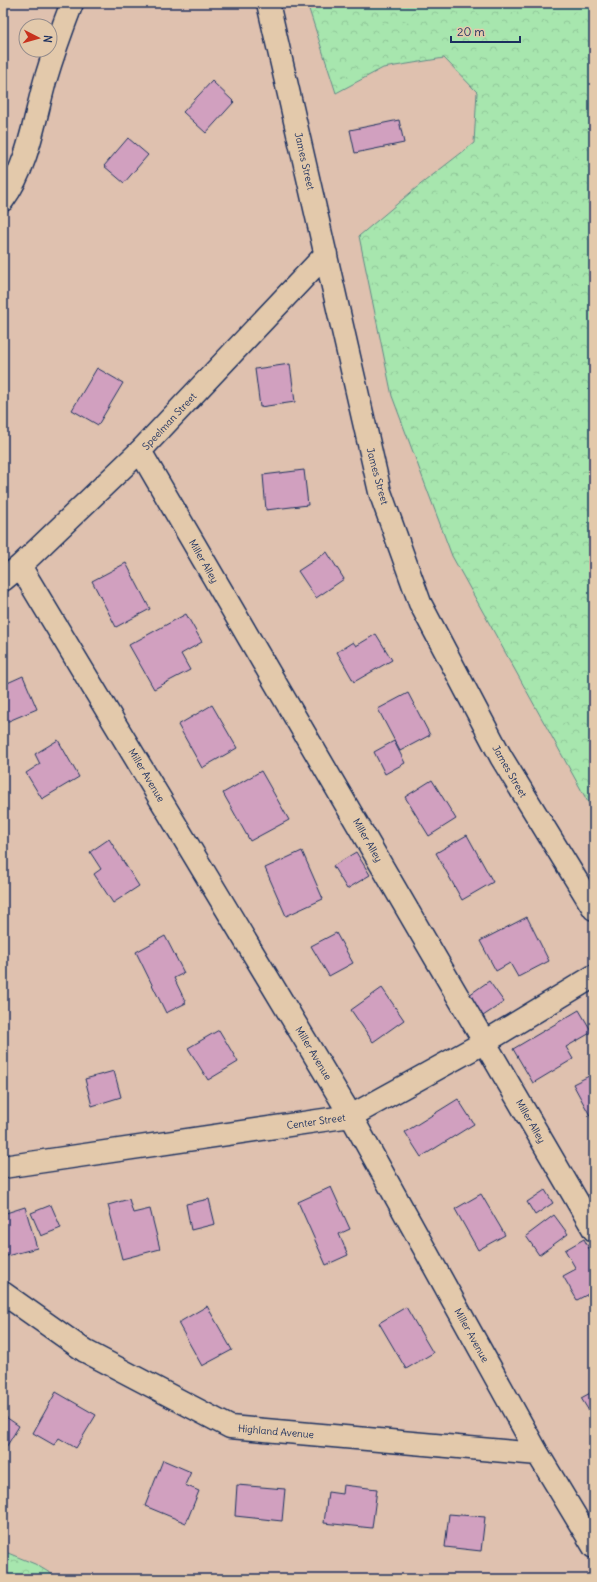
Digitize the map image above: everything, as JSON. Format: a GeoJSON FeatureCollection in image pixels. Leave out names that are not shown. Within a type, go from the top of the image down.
{"type":"FeatureCollection","features":[{"type":"Feature","properties":{"kind":"street"},"geometry":{"type":"LineString","coordinates":[[3,200],[13,187],[27,150],[46,80],[72,3]]}},
{"type":"Feature","properties":{"kind":"street","name":"James Street"},"geometry":{"type":"LineString","coordinates":[[268,3],[380,492],[420,603],[501,757],[594,909]]}},
{"type":"Feature","properties":{"kind":"street","name":"Speelman Street"},"geometry":{"type":"LineString","coordinates":[[3,580],[20,566],[140,451],[326,254]]}},
{"type":"Feature","properties":{"kind":"street","name":"Miller Alley"},"geometry":{"type":"LineString","coordinates":[[140,451],[594,1230]]}},
{"type":"Feature","properties":{"kind":"street","name":"Miller Avenue"},"geometry":{"type":"LineString","coordinates":[[20,566],[351,1116],[538,1454],[594,1547]]}},
{"type":"Feature","properties":{"kind":"street","name":"Center Street"},"geometry":{"type":"LineString","coordinates":[[3,1167],[351,1116],[485,1042],[594,976]]}},
{"type":"Feature","properties":{"kind":"street","name":"Highland Avenue"},"geometry":{"type":"LineString","coordinates":[[3,1293],[85,1352],[230,1427],[538,1454]]}},
{"type":"Feature","properties":{"kind":"green space"},"geometry":{"type":"Polygon","coordinates":[[[307,3],[594,3],[594,813],[452,556],[392,396],[359,236],[416,188],[474,143],[477,92],[444,58],[383,68],[336,93],[307,3]]]}},
{"type":"Feature","properties":{"kind":"green space"},"geometry":{"type":"Polygon","coordinates":[[[3,1551],[35,1564],[60,1579],[3,1579],[3,1551]]]}},
{"type":"Feature","properties":{"kind":"building"},"geometry":{"type":"Polygon","coordinates":[[[212,81],[234,102],[206,133],[183,112],[212,81]]]}},
{"type":"Feature","properties":{"kind":"building"},"geometry":{"type":"Polygon","coordinates":[[[399,120],[404,143],[355,153],[350,130],[399,120]]]}},
{"type":"Feature","properties":{"kind":"building"},"geometry":{"type":"Polygon","coordinates":[[[128,138],[148,155],[124,183],[104,166],[128,138]]]}},
{"type":"Feature","properties":{"kind":"building"},"geometry":{"type":"Polygon","coordinates":[[[290,364],[295,402],[260,407],[255,369],[290,364]]]}},
{"type":"Feature","properties":{"kind":"building"},"geometry":{"type":"Polygon","coordinates":[[[97,368],[123,383],[98,425],[72,410],[97,368]]]}},
{"type":"Feature","properties":{"kind":"building"},"geometry":{"type":"Polygon","coordinates":[[[304,470],[308,505],[266,510],[263,475],[304,470]]]}},
{"type":"Feature","properties":{"kind":"building"},"geometry":{"type":"Polygon","coordinates":[[[327,552],[344,579],[316,598],[298,571],[327,552]]]}},
{"type":"Feature","properties":{"kind":"building"},"geometry":{"type":"Polygon","coordinates":[[[126,563],[150,609],[116,627],[92,581],[126,563]]]}},
{"type":"Feature","properties":{"kind":"building"},"geometry":{"type":"Polygon","coordinates":[[[186,614],[202,642],[181,654],[190,670],[154,689],[129,645],[186,614]]]}},
{"type":"Feature","properties":{"kind":"building"},"geometry":{"type":"Polygon","coordinates":[[[376,634],[392,660],[354,682],[337,652],[353,642],[356,646],[376,634]]]}},
{"type":"Feature","properties":{"kind":"building"},"geometry":{"type":"Polygon","coordinates":[[[23,676],[37,709],[4,723],[3,685],[23,676]]]}},
{"type":"Feature","properties":{"kind":"building"},"geometry":{"type":"Polygon","coordinates":[[[408,693],[430,735],[400,751],[378,709],[408,693]]]}},
{"type":"Feature","properties":{"kind":"building"},"geometry":{"type":"Polygon","coordinates":[[[212,705],[237,748],[202,768],[178,725],[212,705]]]}},
{"type":"Feature","properties":{"kind":"building"},"geometry":{"type":"Polygon","coordinates":[[[58,740],[79,777],[42,799],[26,773],[40,764],[35,754],[58,740]]]}},
{"type":"Feature","properties":{"kind":"building"},"geometry":{"type":"Polygon","coordinates":[[[394,741],[405,763],[385,774],[374,752],[394,741]]]}},
{"type":"Feature","properties":{"kind":"building"},"geometry":{"type":"Polygon","coordinates":[[[261,771],[289,820],[250,841],[223,793],[261,771]]]}},
{"type":"Feature","properties":{"kind":"building"},"geometry":{"type":"Polygon","coordinates":[[[432,780],[456,819],[429,836],[405,797],[432,780]]]}},
{"type":"Feature","properties":{"kind":"building"},"geometry":{"type":"Polygon","coordinates":[[[467,835],[493,882],[462,900],[436,853],[467,835]]]}},
{"type":"Feature","properties":{"kind":"building"},"geometry":{"type":"Polygon","coordinates":[[[109,839],[139,886],[113,903],[94,874],[101,869],[90,852],[109,839]]]}},
{"type":"Feature","properties":{"kind":"building"},"geometry":{"type":"Polygon","coordinates":[[[302,851],[323,899],[286,916],[265,868],[302,851]]]}},
{"type":"Feature","properties":{"kind":"building"},"geometry":{"type":"Polygon","coordinates":[[[356,852],[370,875],[347,889],[333,866],[356,852]]]}},
{"type":"Feature","properties":{"kind":"building"},"geometry":{"type":"Polygon","coordinates":[[[527,917],[549,961],[518,977],[510,963],[496,971],[480,941],[527,917]]]}},
{"type":"Feature","properties":{"kind":"building"},"geometry":{"type":"Polygon","coordinates":[[[336,933],[353,963],[329,976],[311,946],[336,933]]]}},
{"type":"Feature","properties":{"kind":"building"},"geometry":{"type":"Polygon","coordinates":[[[165,936],[184,973],[174,978],[186,1003],[166,1013],[136,952],[165,936]]]}},
{"type":"Feature","properties":{"kind":"building"},"geometry":{"type":"Polygon","coordinates":[[[489,981],[504,1002],[483,1016],[469,995],[489,981]]]}},
{"type":"Feature","properties":{"kind":"building"},"geometry":{"type":"Polygon","coordinates":[[[382,988],[404,1020],[373,1042],[351,1010],[382,988]]]}},
{"type":"Feature","properties":{"kind":"building"},"geometry":{"type":"Polygon","coordinates":[[[579,1010],[592,1032],[566,1047],[573,1059],[533,1083],[513,1049],[579,1010]]]}},
{"type":"Feature","properties":{"kind":"building"},"geometry":{"type":"Polygon","coordinates":[[[219,1030],[238,1062],[208,1080],[188,1048],[219,1030]]]}},
{"type":"Feature","properties":{"kind":"building"},"geometry":{"type":"Polygon","coordinates":[[[114,1071],[121,1097],[92,1106],[85,1079],[114,1071]]]}},
{"type":"Feature","properties":{"kind":"building"},"geometry":{"type":"Polygon","coordinates":[[[589,1076],[594,1085],[594,1123],[573,1084],[589,1076]]]}},
{"type":"Feature","properties":{"kind":"building"},"geometry":{"type":"Polygon","coordinates":[[[458,1099],[474,1124],[421,1157],[405,1132],[458,1099]]]}},
{"type":"Feature","properties":{"kind":"building"},"geometry":{"type":"Polygon","coordinates":[[[331,1187],[350,1229],[339,1234],[348,1255],[326,1265],[298,1202],[331,1187]]]}},
{"type":"Feature","properties":{"kind":"building"},"geometry":{"type":"Polygon","coordinates":[[[545,1190],[553,1203],[535,1215],[527,1202],[545,1190]]]}},
{"type":"Feature","properties":{"kind":"building"},"geometry":{"type":"Polygon","coordinates":[[[481,1194],[505,1235],[478,1250],[455,1209],[481,1194]]]}},
{"type":"Feature","properties":{"kind":"building"},"geometry":{"type":"Polygon","coordinates":[[[129,1199],[133,1213],[150,1209],[160,1249],[122,1259],[108,1205],[129,1199]]]}},
{"type":"Feature","properties":{"kind":"building"},"geometry":{"type":"Polygon","coordinates":[[[209,1199],[215,1224],[191,1230],[186,1204],[209,1199]]]}},
{"type":"Feature","properties":{"kind":"building"},"geometry":{"type":"Polygon","coordinates":[[[51,1205],[61,1228],[41,1236],[31,1213],[51,1205]]]}},
{"type":"Feature","properties":{"kind":"building"},"geometry":{"type":"Polygon","coordinates":[[[25,1207],[37,1248],[3,1257],[3,1214],[25,1207]]]}},
{"type":"Feature","properties":{"kind":"building"},"geometry":{"type":"Polygon","coordinates":[[[554,1215],[568,1234],[539,1255],[526,1236],[554,1215]]]}},
{"type":"Feature","properties":{"kind":"building"},"geometry":{"type":"Polygon","coordinates":[[[584,1239],[594,1258],[594,1291],[577,1300],[563,1276],[576,1269],[565,1250],[584,1239]]]}},
{"type":"Feature","properties":{"kind":"building"},"geometry":{"type":"Polygon","coordinates":[[[207,1306],[232,1350],[202,1366],[178,1323],[207,1306]]]}},
{"type":"Feature","properties":{"kind":"building"},"geometry":{"type":"Polygon","coordinates":[[[406,1307],[433,1353],[406,1369],[379,1323],[406,1307]]]}},
{"type":"Feature","properties":{"kind":"building"},"geometry":{"type":"Polygon","coordinates":[[[594,1391],[594,1419],[581,1398],[594,1391]]]}},
{"type":"Feature","properties":{"kind":"building"},"geometry":{"type":"Polygon","coordinates":[[[56,1392],[96,1415],[76,1448],[59,1438],[54,1445],[33,1433],[56,1392]]]}},
{"type":"Feature","properties":{"kind":"building"},"geometry":{"type":"Polygon","coordinates":[[[3,1415],[19,1426],[5,1449],[3,1448],[3,1415]]]}},
{"type":"Feature","properties":{"kind":"building"},"geometry":{"type":"Polygon","coordinates":[[[163,1460],[191,1472],[185,1485],[199,1491],[186,1523],[145,1506],[163,1460]]]}},
{"type":"Feature","properties":{"kind":"building"},"geometry":{"type":"Polygon","coordinates":[[[237,1485],[285,1489],[282,1521],[235,1516],[237,1485]]]}},
{"type":"Feature","properties":{"kind":"building"},"geometry":{"type":"Polygon","coordinates":[[[343,1485],[377,1489],[372,1528],[324,1523],[328,1492],[342,1494],[343,1485]]]}},
{"type":"Feature","properties":{"kind":"building"},"geometry":{"type":"Polygon","coordinates":[[[449,1514],[485,1517],[481,1551],[445,1547],[449,1514]]]}}]}
